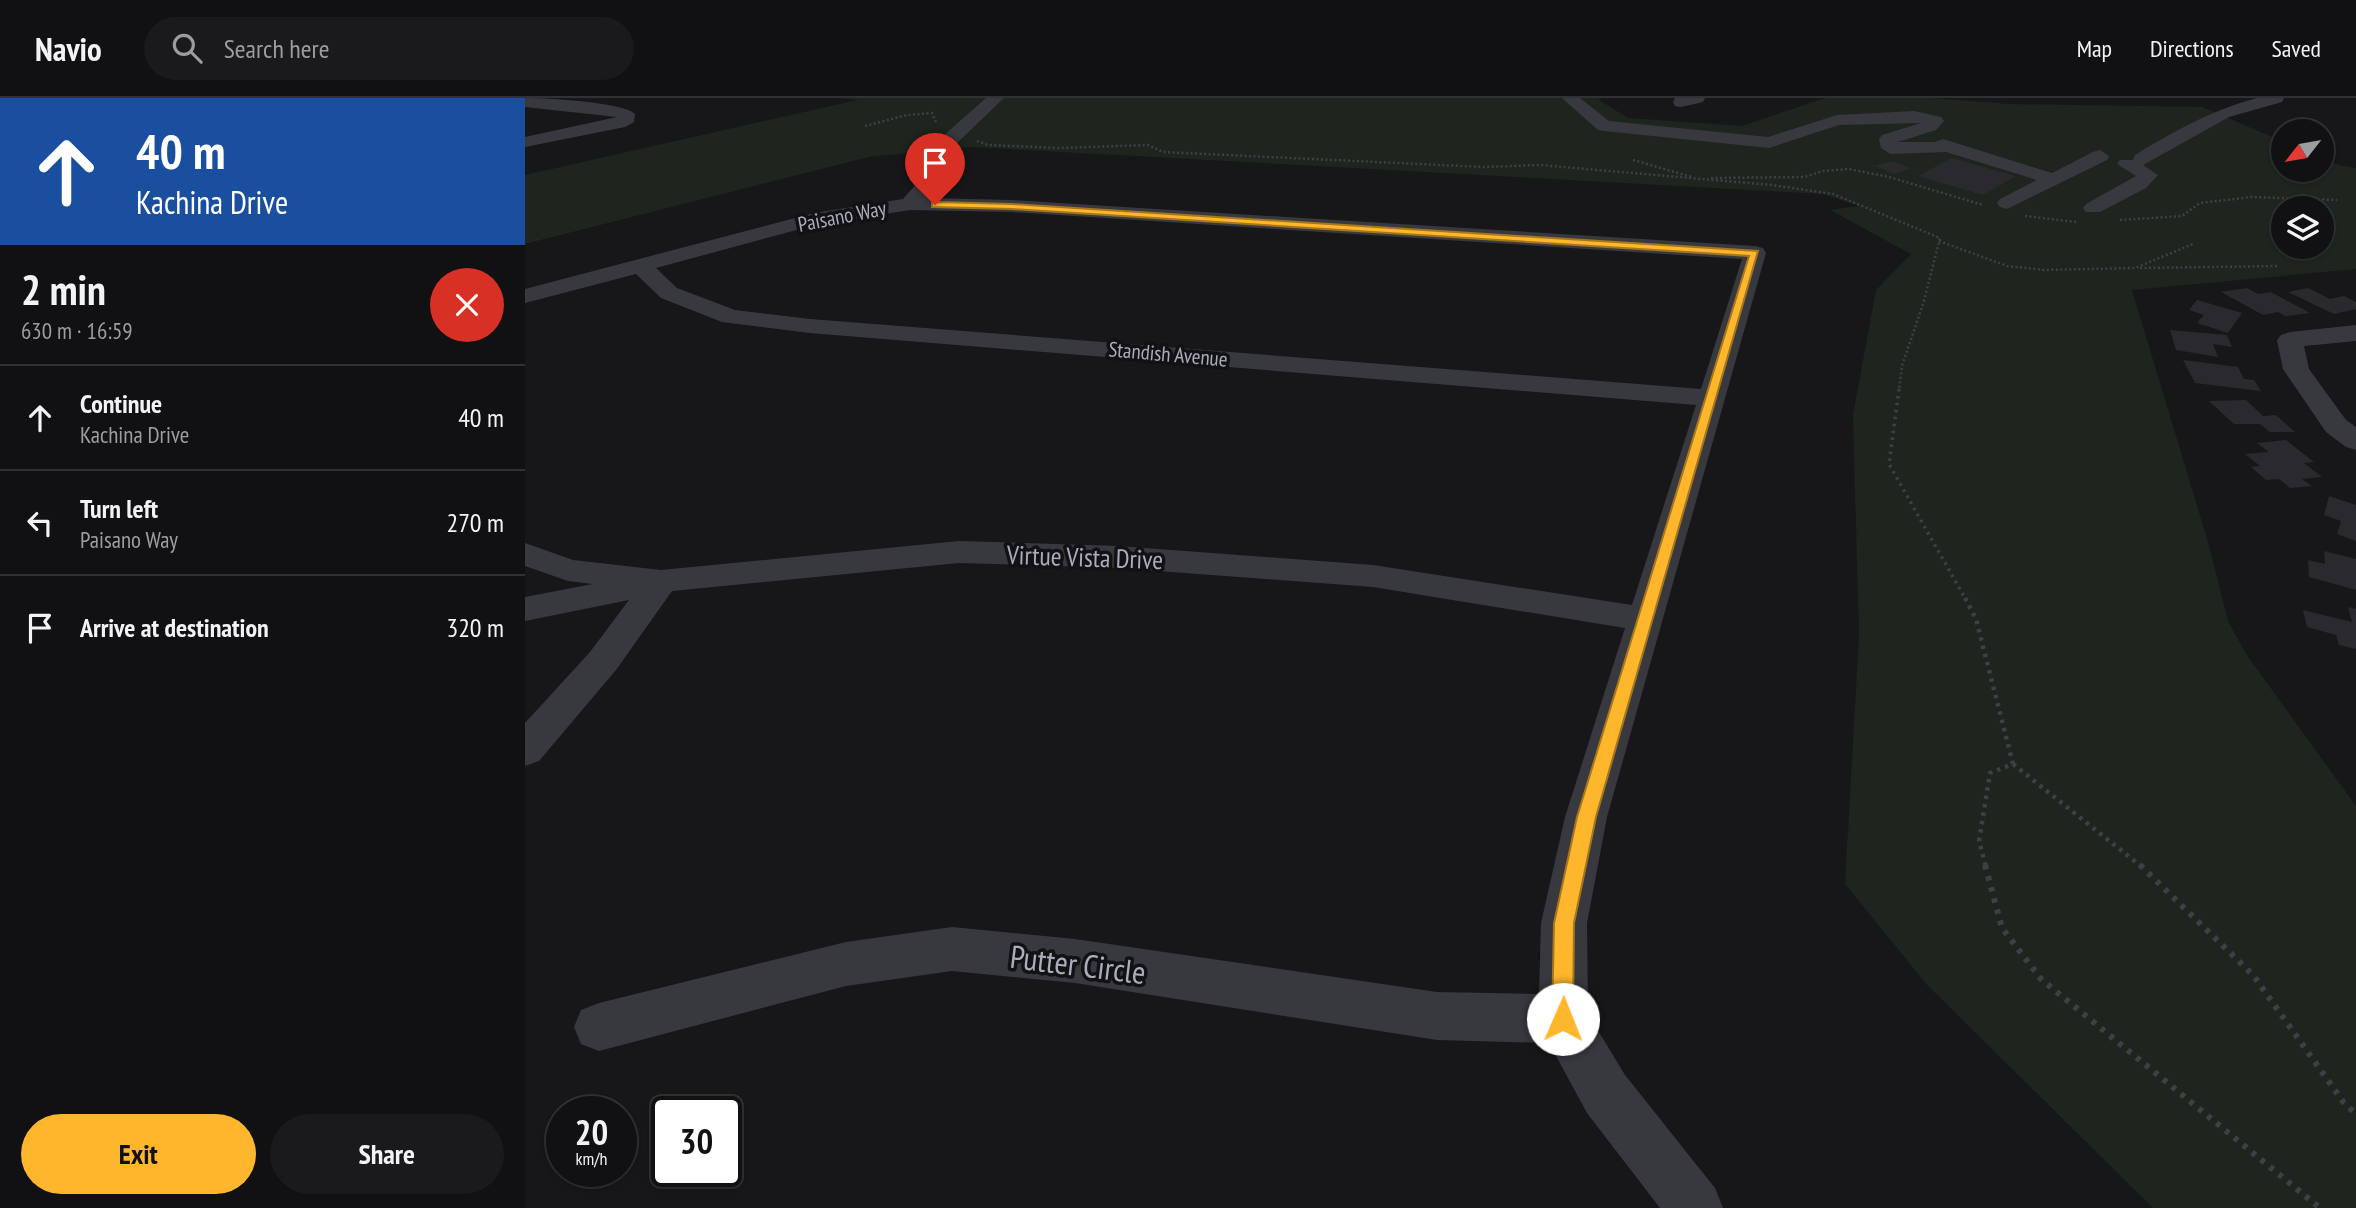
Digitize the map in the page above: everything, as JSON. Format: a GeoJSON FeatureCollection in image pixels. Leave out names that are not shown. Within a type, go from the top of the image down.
{"type":"FeatureCollection","features":[{"type":"Feature","properties":{"kind":"street"},"geometry":{"type":"LineString","coordinates":[[910,204],[926,184],[949,140],[996,98]]}},
{"type":"Feature","properties":{"kind":"street"},"geometry":{"type":"LineString","coordinates":[[1570,98],[1604,126],[1769,142],[1837,120],[1914,117],[1935,121],[1930,126],[1888,139],[1890,148],[1942,146],[2053,179]]}},
{"type":"Feature","properties":{"kind":"street"},"geometry":{"type":"LineString","coordinates":[[2093,208],[2139,184],[2148,175],[2135,161],[2223,113],[2276,98]]}},
{"type":"Feature","properties":{"kind":"street"},"geometry":{"type":"LineString","coordinates":[[525,102],[594,108],[626,114],[625,122],[525,142]]}},
{"type":"Feature","properties":{"kind":"street"},"geometry":{"type":"LineString","coordinates":[[2007,203],[2101,156]]}},
{"type":"Feature","properties":{"kind":"street","name":"Paisano Way"},"geometry":{"type":"LineString","coordinates":[[525,296],[814,219],[910,204],[1011,206],[1755,253],[1712,398]]}},
{"type":"Feature","properties":{"kind":"street","name":"Standish Avenue"},"geometry":{"type":"LineString","coordinates":[[640,265],[669,293],[731,317],[810,326],[1712,398]]}},
{"type":"Feature","properties":{"kind":"street"},"geometry":{"type":"LineString","coordinates":[[2356,333],[2290,340],[2296,369],[2336,426],[2356,441]]}},
{"type":"Feature","properties":{"kind":"street"},"geometry":{"type":"LineString","coordinates":[[1695,1208],[1606,1094],[1563,1019],[1564,923],[1586,817],[1712,398]]}},
{"type":"Feature","properties":{"kind":"street","name":"Virtue Vista Drive"},"geometry":{"type":"LineString","coordinates":[[525,554],[568,570],[661,580],[959,552],[1118,557],[1373,576],[1647,620]]}},
{"type":"Feature","properties":{"kind":"street"},"geometry":{"type":"LineString","coordinates":[[525,609],[585,599],[661,580]]}},
{"type":"Feature","properties":{"kind":"street"},"geometry":{"type":"LineString","coordinates":[[525,750],[603,661],[661,580]]}},
{"type":"Feature","properties":{"kind":"street","name":"Putter Circle"},"geometry":{"type":"LineString","coordinates":[[599,1027],[846,964],[952,949],[1075,961],[1437,1016],[1563,1019]]}},
{"type":"Feature","properties":{"kind":"path"},"geometry":{"type":"LineString","coordinates":[[1633,160],[1698,179],[1728,176],[1804,177],[1823,170],[1849,169],[1889,177]]}},
{"type":"Feature","properties":{"kind":"path"},"geometry":{"type":"LineString","coordinates":[[1939,241],[2007,266],[2045,270],[2278,266]]}},
{"type":"Feature","properties":{"kind":"path"},"geometry":{"type":"LineString","coordinates":[[2135,268],[2193,243]]}},
{"type":"Feature","properties":{"kind":"path"},"geometry":{"type":"LineString","coordinates":[[2013,764],[2143,868],[2253,975],[2344,1103],[2356,1114]]}},
{"type":"Feature","properties":{"kind":"shaded area"},"geometry":{"type":"Polygon","coordinates":[[[840,98],[1600,98],[1599,100],[1628,118],[1742,126],[1825,98],[1934,98],[2010,104],[2202,107],[2271,136],[2271,182],[2335,182],[2335,164],[2356,168],[2356,269],[2132,290],[2208,542],[2228,621],[2246,654],[2356,806],[2356,1208],[2153,1208],[1928,986],[1845,884],[1859,635],[1853,415],[1876,290],[1911,254],[1830,210],[1859,206],[1823,194],[971,147],[869,157],[525,244],[525,175],[857,100],[840,98]]]}},
{"type":"Feature","properties":{"kind":"building"},"geometry":{"type":"Polygon","coordinates":[[[1952,158],[2016,176],[1983,195],[1918,176],[1952,158]]]}},
{"type":"Feature","properties":{"kind":"building"},"geometry":{"type":"Polygon","coordinates":[[[1891,161],[1911,168],[1895,174],[1875,166],[1891,161]]]}},
{"type":"Feature","properties":{"kind":"building"},"geometry":{"type":"Polygon","coordinates":[[[2247,288],[2258,294],[2271,292],[2310,313],[2285,316],[2278,312],[2263,315],[2221,292],[2247,288]]]}},
{"type":"Feature","properties":{"kind":"building"},"geometry":{"type":"Polygon","coordinates":[[[2308,288],[2330,299],[2344,296],[2356,302],[2356,309],[2334,314],[2288,292],[2308,288]]]}},
{"type":"Feature","properties":{"kind":"building"},"geometry":{"type":"Polygon","coordinates":[[[2197,300],[2242,313],[2228,333],[2197,323],[2204,315],[2189,310],[2197,300]]]}},
{"type":"Feature","properties":{"kind":"building"},"geometry":{"type":"Polygon","coordinates":[[[2170,330],[2227,335],[2232,347],[2213,344],[2218,357],[2176,350],[2170,330]]]}},
{"type":"Feature","properties":{"kind":"building"},"geometry":{"type":"Polygon","coordinates":[[[2183,360],[2238,367],[2244,379],[2254,380],[2261,391],[2195,383],[2183,360]]]}},
{"type":"Feature","properties":{"kind":"building"},"geometry":{"type":"Polygon","coordinates":[[[2246,400],[2263,416],[2276,415],[2295,432],[2270,432],[2260,424],[2234,424],[2209,401],[2246,400]]]}},
{"type":"Feature","properties":{"kind":"building"},"geometry":{"type":"Polygon","coordinates":[[[2286,440],[2314,462],[2304,463],[2322,477],[2302,479],[2312,486],[2290,488],[2279,479],[2266,480],[2251,467],[2260,466],[2245,454],[2269,452],[2257,443],[2286,440]]]}},
{"type":"Feature","properties":{"kind":"building"},"geometry":{"type":"Polygon","coordinates":[[[2329,496],[2356,505],[2356,541],[2337,534],[2341,521],[2324,515],[2329,496]]]}},
{"type":"Feature","properties":{"kind":"building"},"geometry":{"type":"Polygon","coordinates":[[[2324,551],[2356,559],[2356,590],[2309,577],[2308,560],[2325,564],[2324,551]]]}},
{"type":"Feature","properties":{"kind":"building"},"geometry":{"type":"Polygon","coordinates":[[[2348,607],[2356,609],[2356,649],[2339,645],[2336,635],[2307,627],[2303,610],[2352,622],[2348,607]]]}},
{"type":"Feature","properties":{"kind":"route"},"geometry":{"type":"LineString","coordinates":[[935,205],[1011,206],[1755,253],[1586,817],[1564,923],[1563,1019]]}}]}
